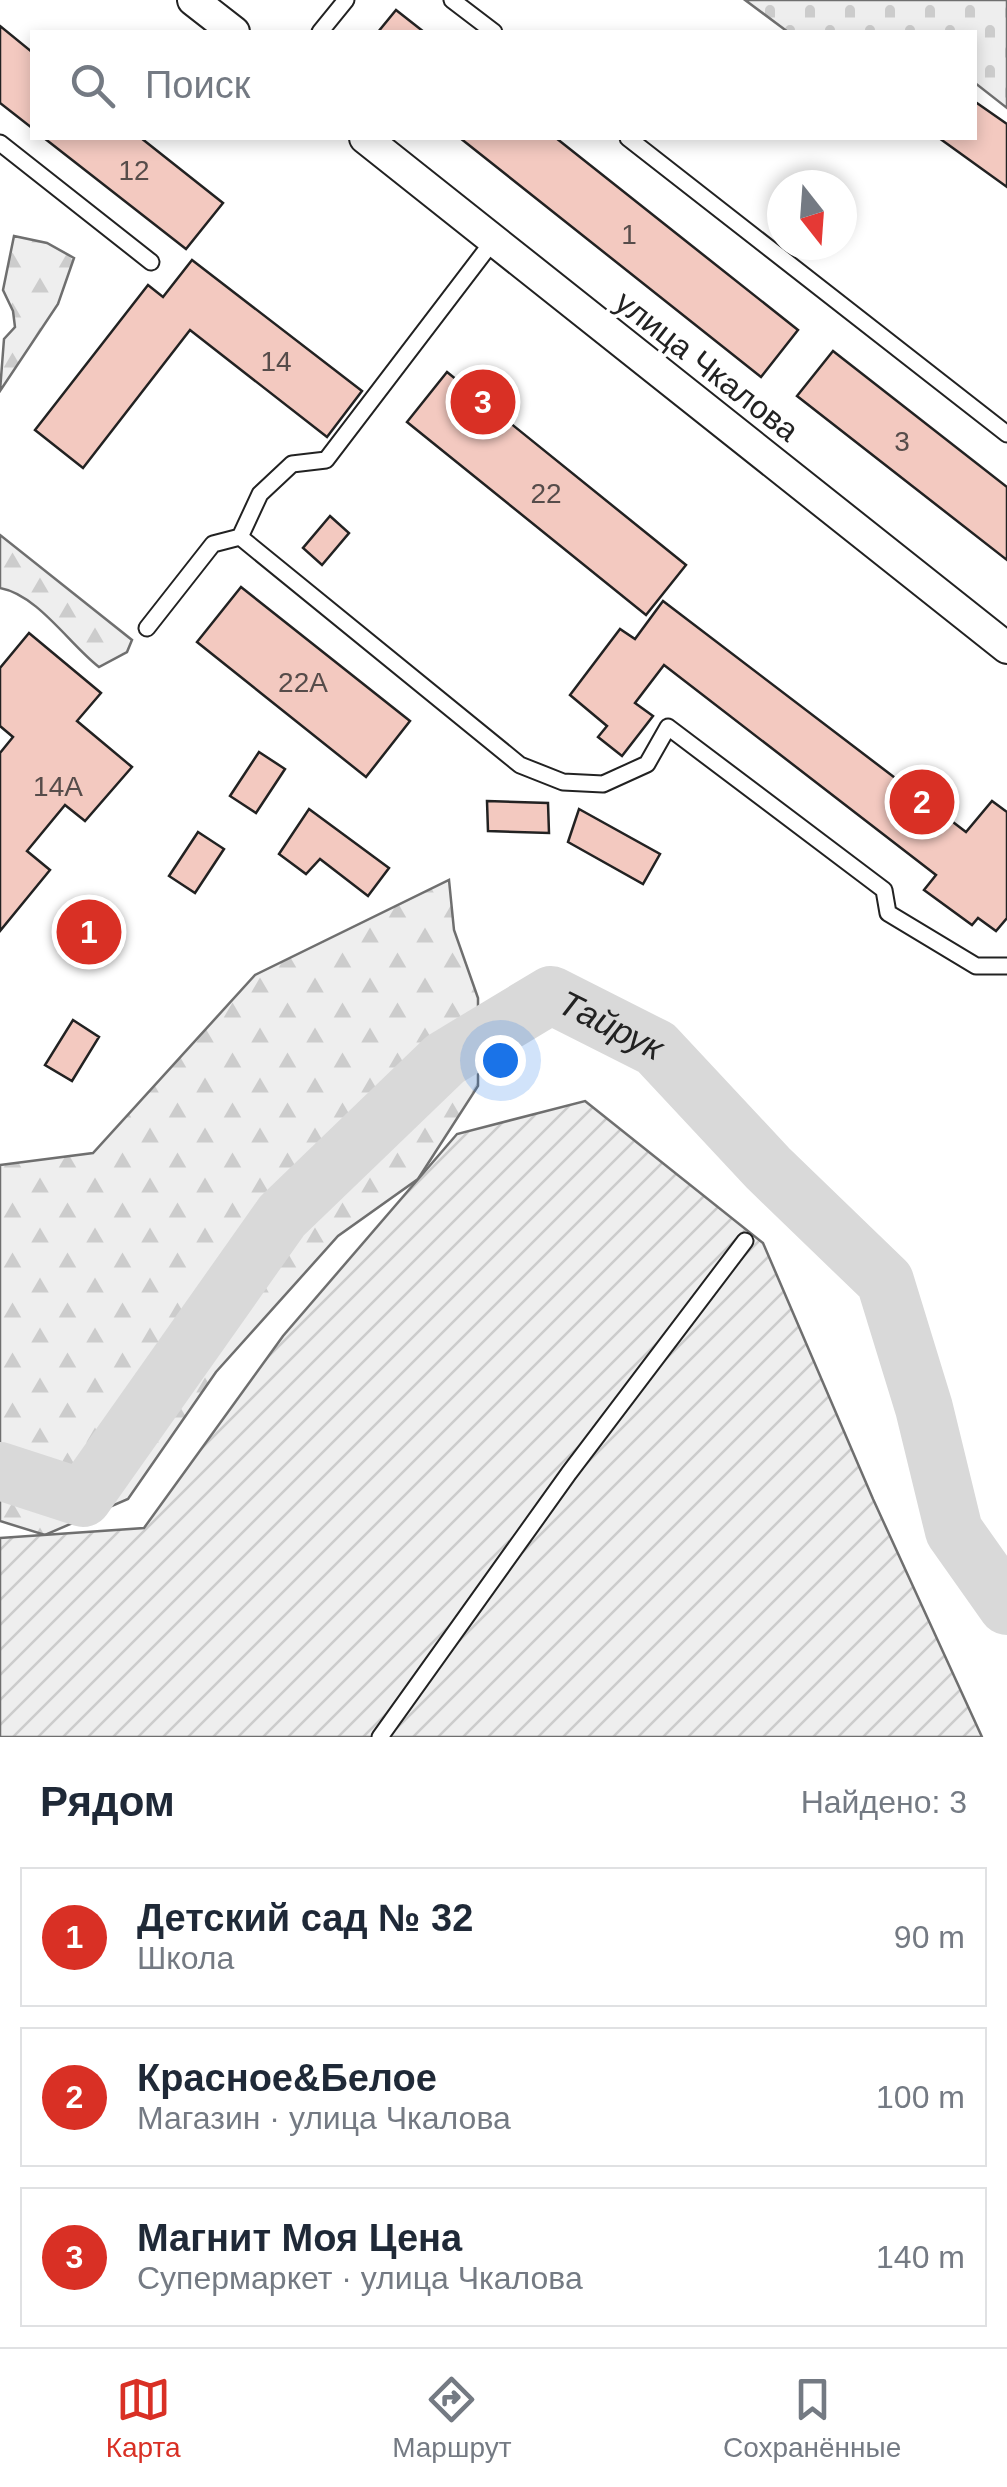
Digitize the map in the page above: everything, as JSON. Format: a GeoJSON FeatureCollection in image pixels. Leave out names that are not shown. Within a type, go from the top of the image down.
{"type":"FeatureCollection","features":[{"type":"Feature","properties":{"kind":"street"},"geometry":{"type":"LineString","coordinates":[[193,0],[231,30]]}},
{"type":"Feature","properties":{"kind":"street","name":"улица Чкалова"},"geometry":{"type":"LineString","coordinates":[[367,140],[1007,648]]}},
{"type":"Feature","properties":{"kind":"lane"},"geometry":{"type":"LineString","coordinates":[[322,30],[346,0]]}},
{"type":"Feature","properties":{"kind":"lane"},"geometry":{"type":"LineString","coordinates":[[452,0],[491,30]]}},
{"type":"Feature","properties":{"kind":"lane"},"geometry":{"type":"LineString","coordinates":[[631,140],[1007,434]]}},
{"type":"Feature","properties":{"kind":"lane"},"geometry":{"type":"LineString","coordinates":[[0,143],[151,262]]}},
{"type":"Feature","properties":{"kind":"lane"},"geometry":{"type":"LineString","coordinates":[[240,537],[260,494],[292,464],[326,460],[492,240]]}},
{"type":"Feature","properties":{"kind":"lane"},"geometry":{"type":"LineString","coordinates":[[147,628],[213,544],[240,537]]}},
{"type":"Feature","properties":{"kind":"lane"},"geometry":{"type":"LineString","coordinates":[[240,537],[520,764],[563,782],[603,784],[647,764],[668,726],[884,890],[888,913],[976,966],[1007,966]]}},
{"type":"Feature","properties":{"kind":"lane"},"geometry":{"type":"LineString","coordinates":[[380,1737],[569,1473],[745,1241]]}},
{"type":"Feature","properties":{"kind":"green space"},"geometry":{"type":"Polygon","coordinates":[[[745,0],[1007,0],[1007,108],[977,85],[977,30],[785,30],[745,0]]]}},
{"type":"Feature","properties":{"kind":"green space"},"geometry":{"type":"Polygon","coordinates":[[[14,236],[47,243],[74,258],[58,304],[0,391],[4,339],[15,327],[13,311],[3,290],[14,236]]]}},
{"type":"Feature","properties":{"kind":"green space"},"geometry":{"type":"Polygon","coordinates":[[[0,535],[132,640],[127,652],[99,667],[40,610],[0,588],[0,535]]]}},
{"type":"Feature","properties":{"kind":"green space"},"geometry":{"type":"Polygon","coordinates":[[[449,880],[454,930],[478,998],[478,1086],[418,1179],[338,1236],[216,1372],[128,1499],[45,1535],[0,1521],[0,1165],[93,1153],[255,975],[449,880]]]}},
{"type":"Feature","properties":{"kind":"green space"},"geometry":{"type":"Polygon","coordinates":[[[585,1101],[763,1243],[873,1499],[982,1737],[0,1737],[0,1538],[144,1528],[283,1336],[457,1134],[585,1101]]]}},
{"type":"Feature","properties":{"kind":"building"},"geometry":{"type":"Polygon","coordinates":[[[396,10],[421,30],[380,30],[396,10]]]}},
{"type":"Feature","properties":{"kind":"building"},"geometry":{"type":"Polygon","coordinates":[[[0,26],[30,50],[30,126],[0,103],[0,26]]]}},
{"type":"Feature","properties":{"kind":"building"},"geometry":{"type":"Polygon","coordinates":[[[977,103],[1007,124],[1007,187],[942,140],[977,140],[977,103]]]}},
{"type":"Feature","properties":{"kind":"building"},"geometry":{"type":"Polygon","coordinates":[[[47,140],[144,140],[223,203],[186,249],[47,140]]]}},
{"type":"Feature","properties":{"kind":"building"},"geometry":{"type":"Polygon","coordinates":[[[463,140],[559,140],[798,330],[761,377],[463,140]]]}},
{"type":"Feature","properties":{"kind":"building"},"geometry":{"type":"Polygon","coordinates":[[[192,260],[362,391],[327,437],[190,330],[83,468],[35,430],[148,285],[163,297],[192,260]]]}},
{"type":"Feature","properties":{"kind":"building"},"geometry":{"type":"Polygon","coordinates":[[[833,351],[1007,487],[1007,560],[797,396],[833,351]]]}},
{"type":"Feature","properties":{"kind":"building"},"geometry":{"type":"Polygon","coordinates":[[[447,372],[686,565],[646,615],[407,422],[447,372]]]}},
{"type":"Feature","properties":{"kind":"building"},"geometry":{"type":"Polygon","coordinates":[[[330,516],[349,533],[322,565],[303,548],[330,516]]]}},
{"type":"Feature","properties":{"kind":"building"},"geometry":{"type":"Polygon","coordinates":[[[241,587],[410,721],[366,777],[197,642],[241,587]]]}},
{"type":"Feature","properties":{"kind":"building"},"geometry":{"type":"Polygon","coordinates":[[[663,601],[966,832],[992,801],[1007,812],[1007,918],[996,931],[978,918],[972,925],[924,890],[936,875],[664,665],[635,703],[653,716],[622,756],[598,737],[607,726],[570,695],[620,629],[635,639],[663,601]]]}},
{"type":"Feature","properties":{"kind":"building"},"geometry":{"type":"Polygon","coordinates":[[[29,633],[101,693],[77,721],[132,767],[85,821],[65,805],[27,851],[50,870],[0,931],[0,753],[13,737],[0,726],[0,668],[29,633]]]}},
{"type":"Feature","properties":{"kind":"building"},"geometry":{"type":"Polygon","coordinates":[[[259,752],[285,769],[256,813],[230,796],[259,752]]]}},
{"type":"Feature","properties":{"kind":"building"},"geometry":{"type":"Polygon","coordinates":[[[487,801],[548,803],[549,833],[488,831],[487,801]]]}},
{"type":"Feature","properties":{"kind":"building"},"geometry":{"type":"Polygon","coordinates":[[[309,809],[389,868],[368,896],[320,859],[306,874],[279,854],[309,809]]]}},
{"type":"Feature","properties":{"kind":"building"},"geometry":{"type":"Polygon","coordinates":[[[579,809],[660,854],[643,884],[568,842],[579,809]]]}},
{"type":"Feature","properties":{"kind":"building"},"geometry":{"type":"Polygon","coordinates":[[[198,832],[224,849],[195,893],[169,876],[198,832]]]}},
{"type":"Feature","properties":{"kind":"building"},"geometry":{"type":"Polygon","coordinates":[[[73,1020],[99,1037],[72,1081],[45,1065],[73,1020]]]}},
{"type":"Feature","properties":{"kind":"waterway","name":"Тайрук"},"geometry":{"type":"LineString","coordinates":[[0,1471],[83,1498],[282,1216],[445,1059],[551,995],[656,1048],[768,1168],[885,1281],[924,1408],[954,1531],[1007,1606]]}},
{"type":"Feature","properties":{"kind":"place","name":"Магнит Моя Цена"},"geometry":{"type":"Point","coordinates":[483,402]}},
{"type":"Feature","properties":{"kind":"place","name":"Красное&Белое"},"geometry":{"type":"Point","coordinates":[922,802]}},
{"type":"Feature","properties":{"kind":"place","name":"Детский сад № 32"},"geometry":{"type":"Point","coordinates":[89,932]}}]}
